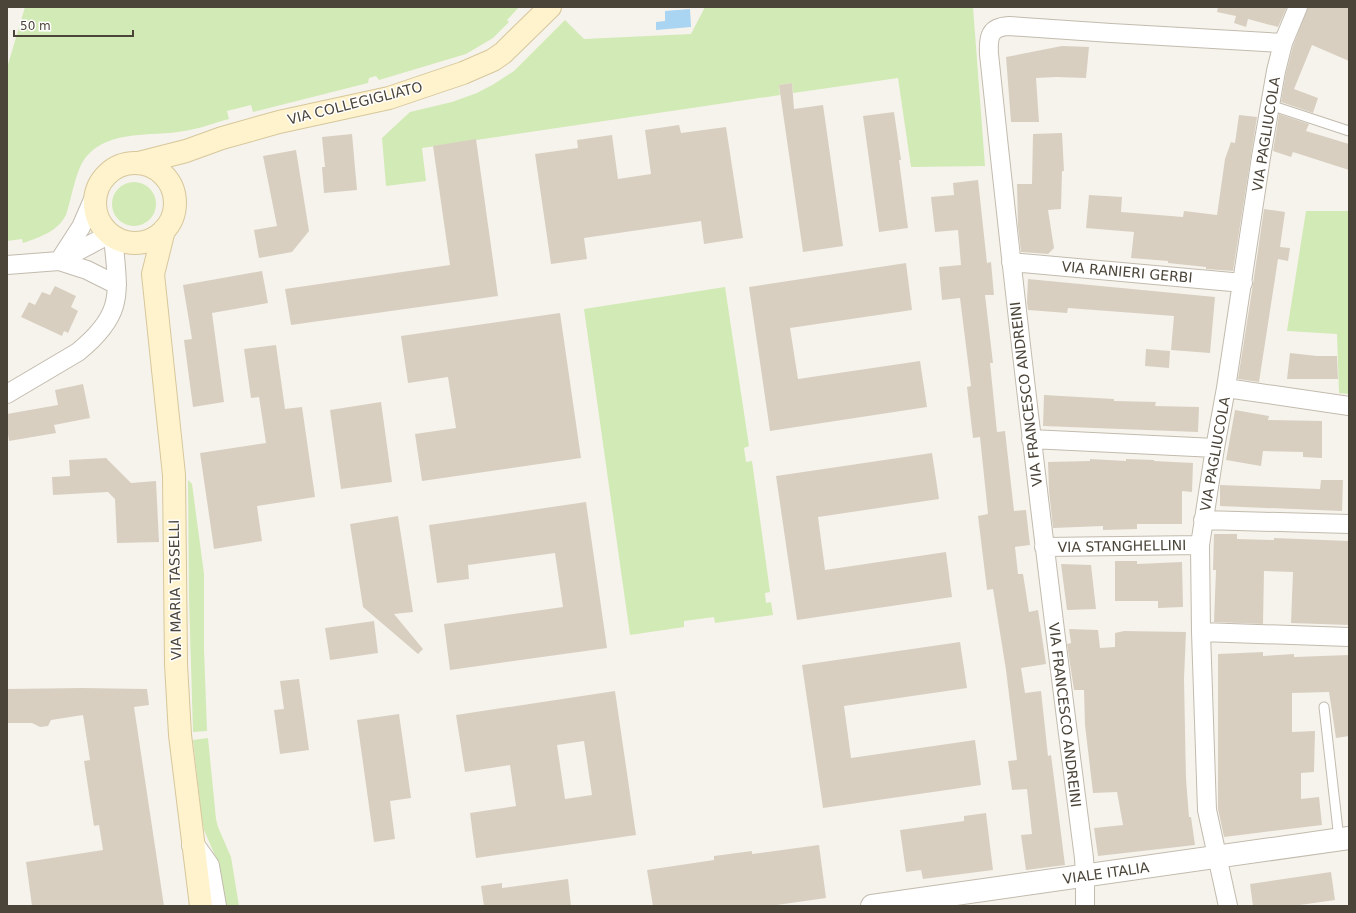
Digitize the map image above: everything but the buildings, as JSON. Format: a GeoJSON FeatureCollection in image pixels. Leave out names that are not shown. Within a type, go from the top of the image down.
{"type":"FeatureCollection","features":[{"type":"Feature","properties":{"kind":"main road","name":"VIA COLLEGIGLIATO"},"geometry":{"type":"LineString","coordinates":[[139,163],[186,151],[222,138],[278,122],[388,98],[470,71],[493,60],[503,53],[550,7]]}},
{"type":"Feature","properties":{"kind":"main road"},"geometry":{"type":"LineString","coordinates":[[171,185],[186,151]]}},
{"type":"Feature","properties":{"kind":"main road"},"geometry":{"type":"LineString","coordinates":[[118,237],[149,240],[164,230],[169,222],[174,209],[174,199],[171,185],[158,170],[149,165],[139,163],[124,164],[111,170],[101,181],[95,196],[95,205],[96,214],[103,227],[118,237],[154,274]]}},
{"type":"Feature","properties":{"kind":"main road","name":"VIA MARIA TASSELLI"},"geometry":{"type":"LineString","coordinates":[[164,230],[154,274],[174,475],[176,664],[180,735],[201,906]]}},
{"type":"Feature","properties":{"kind":"street","name":"VIA PAGLIUCOLA"},"geometry":{"type":"LineString","coordinates":[[1228,906],[1208,810],[1201,632],[1200,544],[1214,448],[1226,388],[1276,71],[1284,43],[1298,7]]}},
{"type":"Feature","properties":{"kind":"street","name":"VIA FRANCESCO ANDREINI"},"geometry":{"type":"LineString","coordinates":[[1085,906],[1085,875],[1010,262],[989,54],[990,37],[993,31],[1002,26],[1284,43]]}},
{"type":"Feature","properties":{"kind":"street"},"geometry":{"type":"LineString","coordinates":[[58,261],[81,227],[95,196]]}},
{"type":"Feature","properties":{"kind":"street"},"geometry":{"type":"LineString","coordinates":[[7,265],[58,261],[118,237],[116,301],[105,324],[88,344],[68,359],[7,394]]}},
{"type":"Feature","properties":{"kind":"street"},"geometry":{"type":"LineString","coordinates":[[58,261],[87,270],[117,285]]}},
{"type":"Feature","properties":{"kind":"street","name":"VIA RANIERI GERBI"},"geometry":{"type":"LineString","coordinates":[[1010,262],[1243,283]]}},
{"type":"Feature","properties":{"kind":"street"},"geometry":{"type":"LineString","coordinates":[[1226,388],[1349,406]]}},
{"type":"Feature","properties":{"kind":"street"},"geometry":{"type":"LineString","coordinates":[[1031,439],[1214,448]]}},
{"type":"Feature","properties":{"kind":"street"},"geometry":{"type":"LineString","coordinates":[[1203,520],[1349,524]]}},
{"type":"Feature","properties":{"kind":"street","name":"VIA STANGHELLINI"},"geometry":{"type":"LineString","coordinates":[[1044,546],[1200,544]]}},
{"type":"Feature","properties":{"kind":"street"},"geometry":{"type":"LineString","coordinates":[[1201,632],[1349,637]]}},
{"type":"Feature","properties":{"kind":"street","name":"VIALE ITALIA"},"geometry":{"type":"LineString","coordinates":[[872,906],[942,901],[1085,875],[1344,839]]}},
{"type":"Feature","properties":{"kind":"street"},"geometry":{"type":"LineString","coordinates":[[193,845],[208,866],[215,906]]}},
{"type":"Feature","properties":{"kind":"lane"},"geometry":{"type":"LineString","coordinates":[[1270,105],[1349,131]]}},
{"type":"Feature","properties":{"kind":"lane","name":"VIALE ITALIA"},"geometry":{"type":"LineString","coordinates":[[1324,707],[1344,839]]}},
{"type":"Feature","properties":{"kind":"green space"},"geometry":{"type":"Polygon","coordinates":[[[25,7],[519,7],[507,20],[509,22],[493,38],[466,54],[379,80],[376,76],[369,78],[368,83],[253,112],[251,105],[227,111],[229,119],[195,129],[172,133],[132,136],[107,142],[96,148],[82,163],[76,177],[66,215],[58,226],[48,233],[23,243],[22,239],[7,241],[7,68],[25,7]]]}},
{"type":"Feature","properties":{"kind":"green space"},"geometry":{"type":"Polygon","coordinates":[[[705,7],[973,7],[985,166],[911,167],[898,78],[793,93],[792,83],[779,85],[780,95],[422,148],[426,181],[386,186],[382,138],[410,112],[452,102],[477,93],[494,84],[514,71],[565,20],[584,39],[691,34],[705,7]]]}},
{"type":"Feature","properties":{"kind":"green space"},"geometry":{"type":"Polygon","coordinates":[[[130,182],[138,182],[143,183],[150,188],[155,195],[155,213],[150,220],[143,225],[130,226],[122,223],[115,216],[112,208],[112,200],[115,192],[122,185],[130,182]]]}},
{"type":"Feature","properties":{"kind":"green space"},"geometry":{"type":"Polygon","coordinates":[[[1306,211],[1349,211],[1349,394],[1339,393],[1337,334],[1287,331],[1306,211]]]}},
{"type":"Feature","properties":{"kind":"green space"},"geometry":{"type":"Polygon","coordinates":[[[725,287],[749,446],[744,448],[746,462],[752,461],[770,592],[765,593],[766,603],[771,602],[773,615],[715,623],[714,617],[684,621],[684,627],[630,635],[584,309],[725,287]]]}},
{"type":"Feature","properties":{"kind":"green space"},"geometry":{"type":"Polygon","coordinates":[[[188,480],[192,484],[204,574],[204,649],[207,731],[193,732],[189,598],[188,480]]]}},
{"type":"Feature","properties":{"kind":"green space"},"geometry":{"type":"Polygon","coordinates":[[[208,738],[216,819],[231,857],[239,906],[225,906],[217,860],[204,830],[193,740],[208,738]]]}},
{"type":"Feature","properties":{"kind":"water"},"geometry":{"type":"Polygon","coordinates":[[[690,9],[691,27],[656,30],[656,22],[665,21],[665,11],[690,9]]]}}]}
